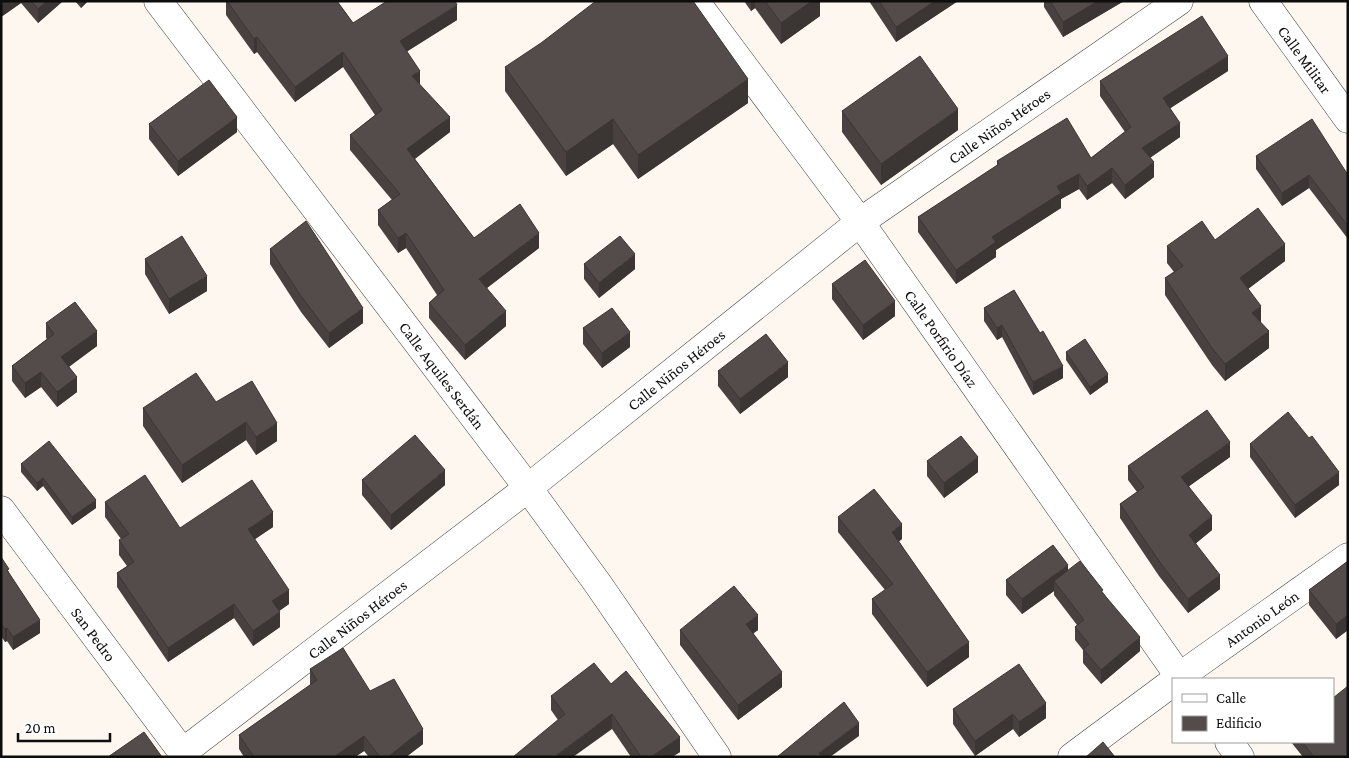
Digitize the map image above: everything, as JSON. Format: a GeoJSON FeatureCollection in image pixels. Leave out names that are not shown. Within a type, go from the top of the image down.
{"type":"FeatureCollection","features":[{"type":"Feature","properties":{"kind":"street","name":"Calle Aquiles Serdán"},"geometry":{"type":"LineString","coordinates":[[158,1],[528,488],[598,584],[717,757]]}},
{"type":"Feature","properties":{"kind":"street","name":"Calle Porfirio Díaz"},"geometry":{"type":"LineString","coordinates":[[695,1],[860,222],[1176,678]]}},
{"type":"Feature","properties":{"kind":"street","name":"Calle Niños Héroes"},"geometry":{"type":"LineString","coordinates":[[185,755],[528,488],[860,222],[1179,1]]}},
{"type":"Feature","properties":{"kind":"street","name":"Calle Militar"},"geometry":{"type":"LineString","coordinates":[[1263,1],[1348,119]]}},
{"type":"Feature","properties":{"kind":"street","name":"San Pedro"},"geometry":{"type":"LineString","coordinates":[[1,510],[185,755]]}},
{"type":"Feature","properties":{"kind":"street","name":"Antonio León"},"geometry":{"type":"LineString","coordinates":[[1178,678],[1348,557]]}},
{"type":"Feature","properties":{"kind":"street","name":"Antonio León"},"geometry":{"type":"LineString","coordinates":[[1072,757],[1172,683]]}},
{"type":"Feature","properties":{"kind":"street"},"geometry":{"type":"LineString","coordinates":[[1230,743],[1240,757]]}},
{"type":"Feature","properties":{"kind":"building"},"geometry":{"type":"Polygon","coordinates":[[[31,1],[47,1],[38,9],[31,1]]]}},
{"type":"Feature","properties":{"kind":"building"},"geometry":{"type":"Polygon","coordinates":[[[227,1],[337,1],[353,23],[387,1],[455,1],[457,5],[400,41],[420,71],[412,76],[450,117],[407,149],[474,238],[520,204],[539,233],[479,279],[506,311],[465,345],[429,303],[444,290],[406,233],[398,238],[378,210],[400,194],[350,135],[382,110],[343,52],[295,87],[257,37],[254,39],[227,1]]]}},
{"type":"Feature","properties":{"kind":"building"},"geometry":{"type":"Polygon","coordinates":[[[596,1],[693,1],[748,79],[638,155],[613,119],[566,152],[505,67],[541,43],[596,1]]]}},
{"type":"Feature","properties":{"kind":"building"},"geometry":{"type":"Polygon","coordinates":[[[765,1],[812,1],[781,23],[765,1]]]}},
{"type":"Feature","properties":{"kind":"building"},"geometry":{"type":"Polygon","coordinates":[[[879,1],[935,1],[896,27],[879,1]]]}},
{"type":"Feature","properties":{"kind":"building"},"geometry":{"type":"Polygon","coordinates":[[[1050,1],[1098,1],[1063,22],[1050,1]]]}},
{"type":"Feature","properties":{"kind":"building"},"geometry":{"type":"Polygon","coordinates":[[[1202,16],[1228,56],[1163,98],[1180,123],[1142,148],[1154,162],[1125,185],[1112,168],[1087,186],[1079,174],[1057,186],[1061,193],[992,237],[996,242],[956,270],[918,217],[999,164],[997,161],[1067,118],[1091,158],[1131,127],[1100,81],[1202,16]]]}},
{"type":"Feature","properties":{"kind":"building"},"geometry":{"type":"Polygon","coordinates":[[[920,56],[958,109],[881,164],[842,111],[920,56]]]}},
{"type":"Feature","properties":{"kind":"building"},"geometry":{"type":"Polygon","coordinates":[[[209,80],[237,117],[178,161],[149,124],[209,80]]]}},
{"type":"Feature","properties":{"kind":"building"},"geometry":{"type":"Polygon","coordinates":[[[1312,119],[1348,175],[1348,226],[1309,175],[1282,193],[1256,156],[1312,119]]]}},
{"type":"Feature","properties":{"kind":"building"},"geometry":{"type":"Polygon","coordinates":[[[1258,208],[1285,244],[1240,278],[1261,306],[1252,313],[1269,331],[1225,364],[1212,348],[1165,278],[1183,266],[1167,246],[1202,221],[1215,240],[1258,208]]]}},
{"type":"Feature","properties":{"kind":"building"},"geometry":{"type":"Polygon","coordinates":[[[306,221],[363,308],[329,333],[301,296],[270,249],[306,221]]]}},
{"type":"Feature","properties":{"kind":"building"},"geometry":{"type":"Polygon","coordinates":[[[182,236],[207,276],[169,299],[145,259],[182,236]]]}},
{"type":"Feature","properties":{"kind":"building"},"geometry":{"type":"Polygon","coordinates":[[[620,236],[635,254],[599,283],[584,264],[620,236]]]}},
{"type":"Feature","properties":{"kind":"building"},"geometry":{"type":"Polygon","coordinates":[[[865,260],[895,301],[863,325],[832,284],[865,260]]]}},
{"type":"Feature","properties":{"kind":"building"},"geometry":{"type":"Polygon","coordinates":[[[1014,290],[1040,333],[1043,331],[1063,366],[1033,382],[1002,325],[997,328],[984,308],[1014,290]]]}},
{"type":"Feature","properties":{"kind":"building"},"geometry":{"type":"Polygon","coordinates":[[[75,302],[97,331],[61,357],[77,377],[57,392],[41,372],[25,383],[12,366],[54,334],[46,323],[75,302]]]}},
{"type":"Feature","properties":{"kind":"building"},"geometry":{"type":"Polygon","coordinates":[[[612,308],[630,332],[602,353],[583,328],[612,308]]]}},
{"type":"Feature","properties":{"kind":"building"},"geometry":{"type":"Polygon","coordinates":[[[766,334],[788,362],[740,399],[718,371],[766,334]]]}},
{"type":"Feature","properties":{"kind":"building"},"geometry":{"type":"Polygon","coordinates":[[[1085,339],[1108,374],[1090,387],[1066,352],[1085,339]]]}},
{"type":"Feature","properties":{"kind":"building"},"geometry":{"type":"Polygon","coordinates":[[[196,373],[216,402],[252,381],[277,423],[256,437],[246,422],[182,465],[143,408],[196,373]]]}},
{"type":"Feature","properties":{"kind":"building"},"geometry":{"type":"Polygon","coordinates":[[[1207,410],[1230,442],[1181,477],[1212,516],[1189,535],[1220,575],[1188,599],[1120,504],[1144,487],[1128,466],[1207,410]]]}},
{"type":"Feature","properties":{"kind":"building"},"geometry":{"type":"Polygon","coordinates":[[[1288,412],[1309,438],[1312,436],[1339,472],[1295,505],[1250,444],[1288,412]]]}},
{"type":"Feature","properties":{"kind":"building"},"geometry":{"type":"Polygon","coordinates":[[[415,435],[445,470],[391,515],[362,480],[415,435]]]}},
{"type":"Feature","properties":{"kind":"building"},"geometry":{"type":"Polygon","coordinates":[[[961,436],[978,457],[944,483],[927,461],[961,436]]]}},
{"type":"Feature","properties":{"kind":"building"},"geometry":{"type":"Polygon","coordinates":[[[49,441],[96,500],[72,517],[43,478],[37,483],[21,464],[49,441]]]}},
{"type":"Feature","properties":{"kind":"building"},"geometry":{"type":"Polygon","coordinates":[[[145,475],[180,528],[252,480],[273,512],[248,529],[289,590],[272,601],[280,612],[253,631],[234,604],[168,648],[117,573],[134,562],[119,540],[129,534],[105,502],[145,475]]]}},
{"type":"Feature","properties":{"kind":"building"},"geometry":{"type":"Polygon","coordinates":[[[874,489],[902,524],[892,532],[969,642],[927,672],[872,599],[893,584],[838,517],[874,489]]]}},
{"type":"Feature","properties":{"kind":"building"},"geometry":{"type":"Polygon","coordinates":[[[1053,545],[1068,565],[1022,599],[1006,580],[1053,545]]]}},
{"type":"Feature","properties":{"kind":"building"},"geometry":{"type":"Polygon","coordinates":[[[1,557],[9,569],[7,570],[40,620],[13,637],[7,628],[5,629],[1,624],[1,557]]]}},
{"type":"Feature","properties":{"kind":"building"},"geometry":{"type":"Polygon","coordinates":[[[1080,561],[1103,590],[1101,591],[1140,637],[1101,670],[1083,649],[1089,644],[1075,627],[1084,620],[1054,581],[1080,561]]]}},
{"type":"Feature","properties":{"kind":"building"},"geometry":{"type":"Polygon","coordinates":[[[1348,561],[1348,615],[1336,624],[1309,590],[1348,561]]]}},
{"type":"Feature","properties":{"kind":"building"},"geometry":{"type":"Polygon","coordinates":[[[734,586],[758,615],[746,624],[782,672],[738,705],[680,630],[734,586]]]}},
{"type":"Feature","properties":{"kind":"building"},"geometry":{"type":"Polygon","coordinates":[[[343,648],[370,691],[394,679],[423,729],[388,757],[380,757],[364,736],[334,757],[254,757],[239,735],[317,680],[310,669],[343,648]]]}},
{"type":"Feature","properties":{"kind":"building"},"geometry":{"type":"Polygon","coordinates":[[[594,663],[611,684],[626,671],[680,737],[651,757],[641,757],[612,714],[554,757],[513,757],[565,714],[551,696],[594,663]]]}},
{"type":"Feature","properties":{"kind":"building"},"geometry":{"type":"Polygon","coordinates":[[[1019,664],[1046,703],[1019,722],[1013,714],[975,741],[953,709],[1019,664]]]}},
{"type":"Feature","properties":{"kind":"building"},"geometry":{"type":"Polygon","coordinates":[[[1348,686],[1348,757],[1314,757],[1303,743],[1334,743],[1334,697],[1348,686]]]}},
{"type":"Feature","properties":{"kind":"building"},"geometry":{"type":"Polygon","coordinates":[[[844,702],[859,723],[819,753],[822,757],[777,757],[844,702]]]}},
{"type":"Feature","properties":{"kind":"building"},"geometry":{"type":"Polygon","coordinates":[[[144,732],[162,757],[108,757],[144,732]]]}},
{"type":"Feature","properties":{"kind":"building"},"geometry":{"type":"Polygon","coordinates":[[[1103,742],[1115,757],[1086,757],[1103,742]]]}}]}
